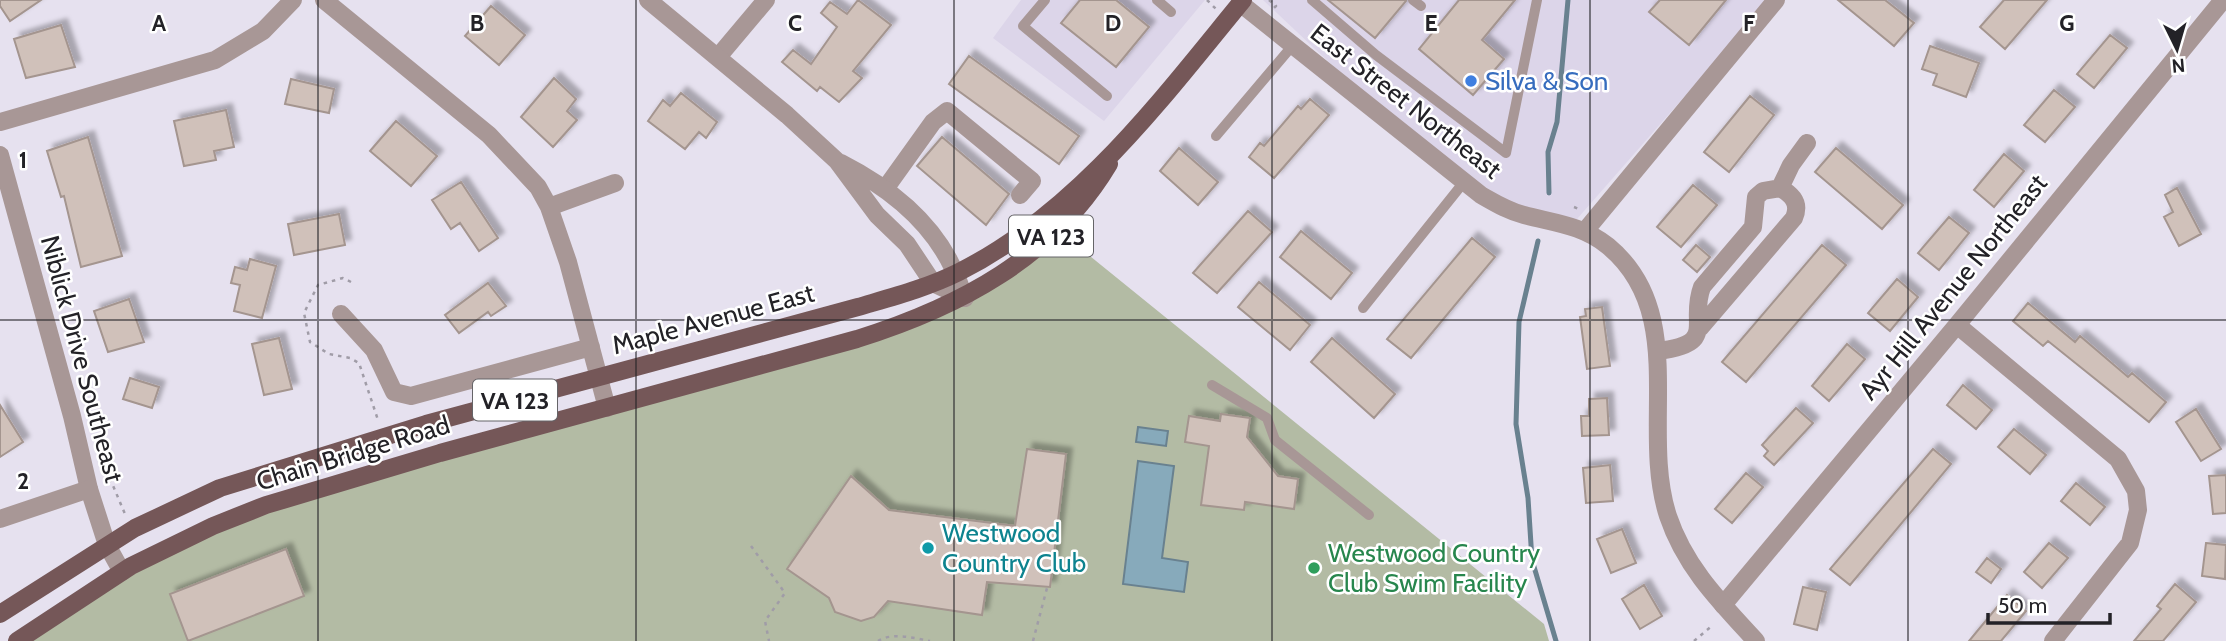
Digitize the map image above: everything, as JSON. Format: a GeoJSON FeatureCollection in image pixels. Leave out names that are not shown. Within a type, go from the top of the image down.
{"type":"FeatureCollection","features":[{"type":"Feature","properties":{"kind":"main road","name":"Maple Avenue East"},"geometry":{"type":"LineString","coordinates":[[107,545],[135,528],[220,488],[271,471],[933,284],[956,273],[1025,231],[1116,152],[1240,1]]}},
{"type":"Feature","properties":{"kind":"main road","name":"Chain Bridge Road"},"geometry":{"type":"LineString","coordinates":[[17,641],[122,572],[213,526],[266,505],[440,453],[857,339],[902,325],[965,298],[1003,274],[1074,214],[1091,194],[1116,152]]}},
{"type":"Feature","properties":{"kind":"main road","name":"VA 123"},"geometry":{"type":"LineString","coordinates":[[0,614],[107,545]]}},
{"type":"Feature","properties":{"kind":"street"},"geometry":{"type":"LineString","coordinates":[[0,122],[215,60],[263,31],[293,0]]}},
{"type":"Feature","properties":{"kind":"street"},"geometry":{"type":"LineString","coordinates":[[324,0],[489,135],[538,187],[549,207],[607,408]]}},
{"type":"Feature","properties":{"kind":"street"},"geometry":{"type":"LineString","coordinates":[[648,0],[837,161],[885,189],[930,231],[956,273],[965,298]]}},
{"type":"Feature","properties":{"kind":"street"},"geometry":{"type":"LineString","coordinates":[[718,57],[766,0]]}},
{"type":"Feature","properties":{"kind":"street"},"geometry":{"type":"LineString","coordinates":[[1585,231],[1776,0]]}},
{"type":"Feature","properties":{"kind":"street","name":"Ayr Hill Avenue Northeast"},"geometry":{"type":"LineString","coordinates":[[1723,605],[2223,0]]}},
{"type":"Feature","properties":{"kind":"street","name":"East Street Northeast"},"geometry":{"type":"LineString","coordinates":[[1240,1],[1464,182],[1502,207],[1585,231],[1614,252],[1637,278],[1654,321],[1657,351],[1657,457],[1661,489],[1682,551],[1696,573],[1756,641]]}},
{"type":"Feature","properties":{"kind":"street"},"geometry":{"type":"LineString","coordinates":[[885,189],[933,122],[947,111],[1032,181],[1020,195]]}},
{"type":"Feature","properties":{"kind":"street"},"geometry":{"type":"LineString","coordinates":[[1780,188],[1791,165],[1807,143]]}},
{"type":"Feature","properties":{"kind":"street","name":"Niblick Drive Southeast"},"geometry":{"type":"LineString","coordinates":[[0,155],[72,416],[89,489],[107,545],[122,572]]}},
{"type":"Feature","properties":{"kind":"street"},"geometry":{"type":"LineString","coordinates":[[837,161],[877,215],[907,244],[933,284],[965,298]]}},
{"type":"Feature","properties":{"kind":"street"},"geometry":{"type":"LineString","coordinates":[[549,207],[615,183]]}},
{"type":"Feature","properties":{"kind":"street"},"geometry":{"type":"LineString","coordinates":[[1657,351],[1685,347],[1770,247],[1797,211],[1794,198],[1780,188],[1762,191],[1756,197],[1754,223],[1702,287],[1699,295],[1700,328]]}},
{"type":"Feature","properties":{"kind":"street"},"geometry":{"type":"LineString","coordinates":[[1749,231],[1770,247]]}},
{"type":"Feature","properties":{"kind":"street"},"geometry":{"type":"LineString","coordinates":[[341,314],[374,351],[394,392],[411,396],[591,347]]}},
{"type":"Feature","properties":{"kind":"street"},"geometry":{"type":"LineString","coordinates":[[1957,325],[2118,459],[2136,491],[2138,509],[2130,543],[2053,641]]}},
{"type":"Feature","properties":{"kind":"street"},"geometry":{"type":"LineString","coordinates":[[0,519],[89,489]]}},
{"type":"Feature","properties":{"kind":"lane"},"geometry":{"type":"LineString","coordinates":[[1045,0],[1023,26],[1107,96]]}},
{"type":"Feature","properties":{"kind":"lane"},"geometry":{"type":"LineString","coordinates":[[1157,0],[1171,12]]}},
{"type":"Feature","properties":{"kind":"lane"},"geometry":{"type":"LineString","coordinates":[[1312,0],[1376,55],[1506,153],[1537,0]]}},
{"type":"Feature","properties":{"kind":"lane"},"geometry":{"type":"LineString","coordinates":[[1216,136],[1293,45]]}},
{"type":"Feature","properties":{"kind":"lane"},"geometry":{"type":"LineString","coordinates":[[1363,308],[1464,182]]}},
{"type":"Feature","properties":{"kind":"lane"},"geometry":{"type":"LineString","coordinates":[[1212,385],[1267,418],[1275,440],[1369,515]]}},
{"type":"Feature","properties":{"kind":"path"},"geometry":{"type":"LineString","coordinates":[[351,282],[343,278],[318,285],[304,313],[310,342],[329,354],[350,358],[359,363],[380,425]]}},
{"type":"Feature","properties":{"kind":"path"},"geometry":{"type":"LineString","coordinates":[[96,445],[126,516],[134,514]]}},
{"type":"Feature","properties":{"kind":"path"},"geometry":{"type":"LineString","coordinates":[[751,545],[785,593],[765,621],[769,641]]}},
{"type":"Feature","properties":{"kind":"path"},"geometry":{"type":"LineString","coordinates":[[1033,641],[1047,588]]}},
{"type":"Feature","properties":{"kind":"path"},"geometry":{"type":"LineString","coordinates":[[1693,641],[1713,625]]}},
{"type":"Feature","properties":{"kind":"path"},"geometry":{"type":"LineString","coordinates":[[878,641],[884,637],[905,637],[930,641]]}},
{"type":"Feature","properties":{"kind":"shaded area"},"geometry":{"type":"Polygon","coordinates":[[[1021,0],[1205,0],[1104,121],[993,38],[1021,0]]]}},
{"type":"Feature","properties":{"kind":"shaded area"},"geometry":{"type":"Polygon","coordinates":[[[1263,0],[1769,0],[1570,227],[1474,199],[1263,0]]]}},
{"type":"Feature","properties":{"kind":"green space","name":"Westwood Country Club"},"geometry":{"type":"Polygon","coordinates":[[[1061,226],[1080,248],[1544,624],[1549,641],[21,641],[213,526],[857,339],[965,298],[1061,226]]]}},
{"type":"Feature","properties":{"kind":"water"},"geometry":{"type":"Polygon","coordinates":[[[1138,427],[1168,431],[1166,446],[1136,442],[1138,427]]]}},
{"type":"Feature","properties":{"kind":"water"},"geometry":{"type":"Polygon","coordinates":[[[1138,461],[1174,466],[1162,558],[1188,562],[1184,592],[1123,584],[1138,461]]]}},
{"type":"Feature","properties":{"kind":"building"},"geometry":{"type":"Polygon","coordinates":[[[0,0],[41,0],[10,21],[0,6],[0,0]]]}},
{"type":"Feature","properties":{"kind":"building"},"geometry":{"type":"Polygon","coordinates":[[[858,0],[891,25],[853,71],[862,78],[839,102],[820,87],[817,91],[782,62],[793,50],[811,64],[837,27],[821,13],[830,2],[847,14],[858,0]]]}},
{"type":"Feature","properties":{"kind":"building"},"geometry":{"type":"Polygon","coordinates":[[[1080,0],[1116,0],[1149,27],[1116,67],[1061,23],[1080,0]]]}},
{"type":"Feature","properties":{"kind":"building"},"geometry":{"type":"Polygon","coordinates":[[[1328,0],[1406,0],[1406,1],[1375,38],[1328,0]]]}},
{"type":"Feature","properties":{"kind":"building"},"geometry":{"type":"Polygon","coordinates":[[[1459,0],[1515,0],[1482,40],[1504,59],[1473,95],[1419,49],[1459,0]]]}},
{"type":"Feature","properties":{"kind":"building"},"geometry":{"type":"Polygon","coordinates":[[[1660,0],[1726,0],[1689,45],[1649,12],[1660,0]]]}},
{"type":"Feature","properties":{"kind":"building"},"geometry":{"type":"Polygon","coordinates":[[[1838,0],[1885,0],[1914,23],[1894,46],[1838,0]]]}},
{"type":"Feature","properties":{"kind":"building"},"geometry":{"type":"Polygon","coordinates":[[[2004,0],[2047,0],[2005,49],[1980,27],[2004,0]]]}},
{"type":"Feature","properties":{"kind":"building"},"geometry":{"type":"Polygon","coordinates":[[[491,6],[525,35],[499,65],[465,36],[491,6]]]}},
{"type":"Feature","properties":{"kind":"building"},"geometry":{"type":"Polygon","coordinates":[[[61,25],[75,67],[26,78],[14,39],[61,25]]]}},
{"type":"Feature","properties":{"kind":"building"},"geometry":{"type":"Polygon","coordinates":[[[2110,35],[2127,48],[2094,88],[2077,74],[2110,35]]]}},
{"type":"Feature","properties":{"kind":"building"},"geometry":{"type":"Polygon","coordinates":[[[1930,46],[1979,63],[1966,97],[1933,85],[1937,74],[1922,69],[1930,46]]]}},
{"type":"Feature","properties":{"kind":"building"},"geometry":{"type":"Polygon","coordinates":[[[969,56],[1079,136],[1059,164],[949,84],[969,56]]]}},
{"type":"Feature","properties":{"kind":"building"},"geometry":{"type":"Polygon","coordinates":[[[554,78],[576,99],[567,111],[577,120],[553,147],[521,117],[554,78]]]}},
{"type":"Feature","properties":{"kind":"building"},"geometry":{"type":"Polygon","coordinates":[[[291,79],[334,89],[329,113],[285,104],[291,79]]]}},
{"type":"Feature","properties":{"kind":"building"},"geometry":{"type":"Polygon","coordinates":[[[2054,90],[2075,107],[2045,142],[2024,125],[2054,90]]]}},
{"type":"Feature","properties":{"kind":"building"},"geometry":{"type":"Polygon","coordinates":[[[681,93],[717,122],[706,138],[699,132],[685,149],[648,121],[663,100],[670,106],[681,93]]]}},
{"type":"Feature","properties":{"kind":"building"},"geometry":{"type":"Polygon","coordinates":[[[1750,96],[1774,115],[1729,172],[1704,152],[1750,96]]]}},
{"type":"Feature","properties":{"kind":"building"},"geometry":{"type":"Polygon","coordinates":[[[1310,99],[1329,115],[1274,178],[1249,157],[1260,143],[1264,146],[1298,106],[1301,109],[1310,99]]]}},
{"type":"Feature","properties":{"kind":"building"},"geometry":{"type":"Polygon","coordinates":[[[226,110],[234,147],[214,151],[216,160],[184,166],[174,121],[226,110]]]}},
{"type":"Feature","properties":{"kind":"building"},"geometry":{"type":"Polygon","coordinates":[[[396,121],[437,156],[411,186],[370,151],[396,121]]]}},
{"type":"Feature","properties":{"kind":"building"},"geometry":{"type":"Polygon","coordinates":[[[88,137],[122,256],[81,267],[64,196],[61,197],[47,151],[88,137]]]}},
{"type":"Feature","properties":{"kind":"building"},"geometry":{"type":"Polygon","coordinates":[[[942,137],[1009,194],[986,225],[917,166],[942,137]]]}},
{"type":"Feature","properties":{"kind":"building"},"geometry":{"type":"Polygon","coordinates":[[[1179,148],[1218,182],[1198,205],[1160,171],[1179,148]]]}},
{"type":"Feature","properties":{"kind":"building"},"geometry":{"type":"Polygon","coordinates":[[[1836,148],[1903,205],[1882,229],[1815,172],[1836,148]]]}},
{"type":"Feature","properties":{"kind":"building"},"geometry":{"type":"Polygon","coordinates":[[[2004,154],[2024,171],[1994,207],[1974,190],[2004,154]]]}},
{"type":"Feature","properties":{"kind":"building"},"geometry":{"type":"Polygon","coordinates":[[[461,182],[498,238],[479,251],[460,223],[451,229],[432,200],[461,182]]]}},
{"type":"Feature","properties":{"kind":"building"},"geometry":{"type":"Polygon","coordinates":[[[1693,185],[1717,205],[1681,247],[1657,227],[1693,185]]]}},
{"type":"Feature","properties":{"kind":"building"},"geometry":{"type":"Polygon","coordinates":[[[2177,188],[2201,234],[2179,246],[2164,217],[2173,212],[2165,195],[2177,188]]]}},
{"type":"Feature","properties":{"kind":"building"},"geometry":{"type":"Polygon","coordinates":[[[1248,211],[1272,232],[1217,293],[1193,273],[1248,211]]]}},
{"type":"Feature","properties":{"kind":"building"},"geometry":{"type":"Polygon","coordinates":[[[339,214],[345,245],[294,255],[288,224],[339,214]]]}},
{"type":"Feature","properties":{"kind":"building"},"geometry":{"type":"Polygon","coordinates":[[[1949,217],[1969,233],[1939,270],[1918,253],[1949,217]]]}},
{"type":"Feature","properties":{"kind":"building"},"geometry":{"type":"Polygon","coordinates":[[[1301,231],[1352,273],[1331,299],[1280,257],[1301,231]]]}},
{"type":"Feature","properties":{"kind":"building"},"geometry":{"type":"Polygon","coordinates":[[[1472,238],[1495,257],[1411,358],[1387,339],[1472,238]]]}},
{"type":"Feature","properties":{"kind":"building"},"geometry":{"type":"Polygon","coordinates":[[[1696,245],[1710,257],[1697,272],[1683,260],[1696,245]]]}},
{"type":"Feature","properties":{"kind":"building"},"geometry":{"type":"Polygon","coordinates":[[[1822,245],[1846,265],[1746,382],[1722,362],[1822,245]]]}},
{"type":"Feature","properties":{"kind":"building"},"geometry":{"type":"Polygon","coordinates":[[[250,259],[276,266],[262,318],[234,311],[240,285],[231,283],[235,267],[247,270],[250,259]]]}},
{"type":"Feature","properties":{"kind":"building"},"geometry":{"type":"Polygon","coordinates":[[[1897,279],[1918,297],[1890,331],[1868,313],[1897,279]]]}},
{"type":"Feature","properties":{"kind":"building"},"geometry":{"type":"Polygon","coordinates":[[[1259,282],[1310,325],[1290,350],[1238,307],[1259,282]]]}},
{"type":"Feature","properties":{"kind":"building"},"geometry":{"type":"Polygon","coordinates":[[[488,283],[506,306],[491,316],[488,312],[459,333],[445,315],[488,283]]]}},
{"type":"Feature","properties":{"kind":"building"},"geometry":{"type":"Polygon","coordinates":[[[129,299],[144,342],[108,352],[94,311],[129,299]]]}},
{"type":"Feature","properties":{"kind":"building"},"geometry":{"type":"Polygon","coordinates":[[[2028,303],[2075,342],[2080,336],[2128,377],[2132,373],[2166,402],[2149,422],[2048,341],[2043,346],[2013,321],[2028,303]]]}},
{"type":"Feature","properties":{"kind":"building"},"geometry":{"type":"Polygon","coordinates":[[[1602,307],[1610,366],[1587,369],[1580,317],[1586,316],[1585,309],[1602,307]]]}},
{"type":"Feature","properties":{"kind":"building"},"geometry":{"type":"Polygon","coordinates":[[[279,338],[292,389],[264,395],[252,344],[279,338]]]}},
{"type":"Feature","properties":{"kind":"building"},"geometry":{"type":"Polygon","coordinates":[[[1332,338],[1395,394],[1374,418],[1311,362],[1332,338]]]}},
{"type":"Feature","properties":{"kind":"building"},"geometry":{"type":"Polygon","coordinates":[[[1847,344],[1865,359],[1829,401],[1812,386],[1847,344]]]}},
{"type":"Feature","properties":{"kind":"building"},"geometry":{"type":"Polygon","coordinates":[[[130,378],[159,387],[152,408],[123,399],[130,378]]]}},
{"type":"Feature","properties":{"kind":"building"},"geometry":{"type":"Polygon","coordinates":[[[1963,385],[1992,410],[1976,429],[1947,405],[1963,385]]]}},
{"type":"Feature","properties":{"kind":"building"},"geometry":{"type":"Polygon","coordinates":[[[1607,398],[1609,435],[1582,436],[1581,416],[1589,416],[1589,399],[1607,398]]]}},
{"type":"Feature","properties":{"kind":"building"},"geometry":{"type":"Polygon","coordinates":[[[0,405],[23,442],[0,457],[0,405]]]}},
{"type":"Feature","properties":{"kind":"building"},"geometry":{"type":"Polygon","coordinates":[[[1796,408],[1813,423],[1774,465],[1764,456],[1768,451],[1762,445],[1796,408]]]}},
{"type":"Feature","properties":{"kind":"building"},"geometry":{"type":"Polygon","coordinates":[[[2196,409],[2221,449],[2201,461],[2176,422],[2196,409]]]}},
{"type":"Feature","properties":{"kind":"building"},"geometry":{"type":"Polygon","coordinates":[[[1221,414],[1250,418],[1247,437],[1278,476],[1298,479],[1294,509],[1245,502],[1244,510],[1201,505],[1209,446],[1185,442],[1189,416],[1220,421],[1221,414]]]}},
{"type":"Feature","properties":{"kind":"building"},"geometry":{"type":"Polygon","coordinates":[[[2014,429],[2046,455],[2030,474],[1998,447],[2014,429]]]}},
{"type":"Feature","properties":{"kind":"building","name":"Westwood Country Club"},"geometry":{"type":"Polygon","coordinates":[[[1027,449],[1066,454],[1050,587],[987,582],[982,615],[888,601],[874,617],[861,621],[835,612],[829,598],[787,569],[851,476],[889,510],[1015,526],[1027,449]]]}},
{"type":"Feature","properties":{"kind":"building"},"geometry":{"type":"Polygon","coordinates":[[[1933,449],[1951,464],[1850,585],[1830,569],[1933,449]]]}},
{"type":"Feature","properties":{"kind":"building"},"geometry":{"type":"Polygon","coordinates":[[[1610,465],[1613,501],[1586,503],[1583,468],[1610,465]]]}},
{"type":"Feature","properties":{"kind":"building"},"geometry":{"type":"Polygon","coordinates":[[[1746,473],[1763,487],[1732,523],[1715,509],[1746,473]]]}},
{"type":"Feature","properties":{"kind":"building"},"geometry":{"type":"Polygon","coordinates":[[[2226,475],[2226,513],[2213,514],[2209,476],[2226,475]]]}},
{"type":"Feature","properties":{"kind":"building"},"geometry":{"type":"Polygon","coordinates":[[[2076,483],[2105,507],[2090,525],[2061,501],[2076,483]]]}},
{"type":"Feature","properties":{"kind":"building"},"geometry":{"type":"Polygon","coordinates":[[[1622,529],[1636,563],[1611,573],[1597,539],[1622,529]]]}},
{"type":"Feature","properties":{"kind":"building"},"geometry":{"type":"Polygon","coordinates":[[[2049,543],[2068,558],[2042,588],[2024,572],[2049,543]]]}},
{"type":"Feature","properties":{"kind":"building"},"geometry":{"type":"Polygon","coordinates":[[[2206,543],[2226,545],[2225,579],[2202,576],[2206,543]]]}},
{"type":"Feature","properties":{"kind":"building"},"geometry":{"type":"Polygon","coordinates":[[[286,549],[304,596],[188,641],[170,594],[286,549]]]}},
{"type":"Feature","properties":{"kind":"building"},"geometry":{"type":"Polygon","coordinates":[[[1987,558],[2001,569],[1991,583],[1976,572],[1987,558]]]}},
{"type":"Feature","properties":{"kind":"building"},"geometry":{"type":"Polygon","coordinates":[[[2175,584],[2196,602],[2163,641],[2134,641],[2161,609],[2157,606],[2175,584]]]}},
{"type":"Feature","properties":{"kind":"building"},"geometry":{"type":"Polygon","coordinates":[[[1644,585],[1662,616],[1640,629],[1622,599],[1644,585]]]}},
{"type":"Feature","properties":{"kind":"building"},"geometry":{"type":"Polygon","coordinates":[[[1803,587],[1826,592],[1817,630],[1794,624],[1803,587]]]}},
{"type":"Feature","properties":{"kind":"building"},"geometry":{"type":"Polygon","coordinates":[[[2007,595],[2026,611],[2001,641],[1969,641],[2007,595]]]}},
{"type":"Feature","properties":{"kind":"waterway"},"geometry":{"type":"LineString","coordinates":[[1549,193],[1548,152],[1557,122],[1568,0]]}},
{"type":"Feature","properties":{"kind":"waterway"},"geometry":{"type":"LineString","coordinates":[[1538,241],[1519,322],[1516,424],[1528,498],[1532,560],[1556,641]]}},
{"type":"Feature","properties":{"kind":"place","name":"Silva & Son"},"geometry":{"type":"Point","coordinates":[1471,81]}},
{"type":"Feature","properties":{"kind":"place","name":"Westwood Country Club"},"geometry":{"type":"Point","coordinates":[928,548]}},
{"type":"Feature","properties":{"kind":"place","name":"Westwood Country Club Swim Facility"},"geometry":{"type":"Point","coordinates":[1314,568]}}]}
